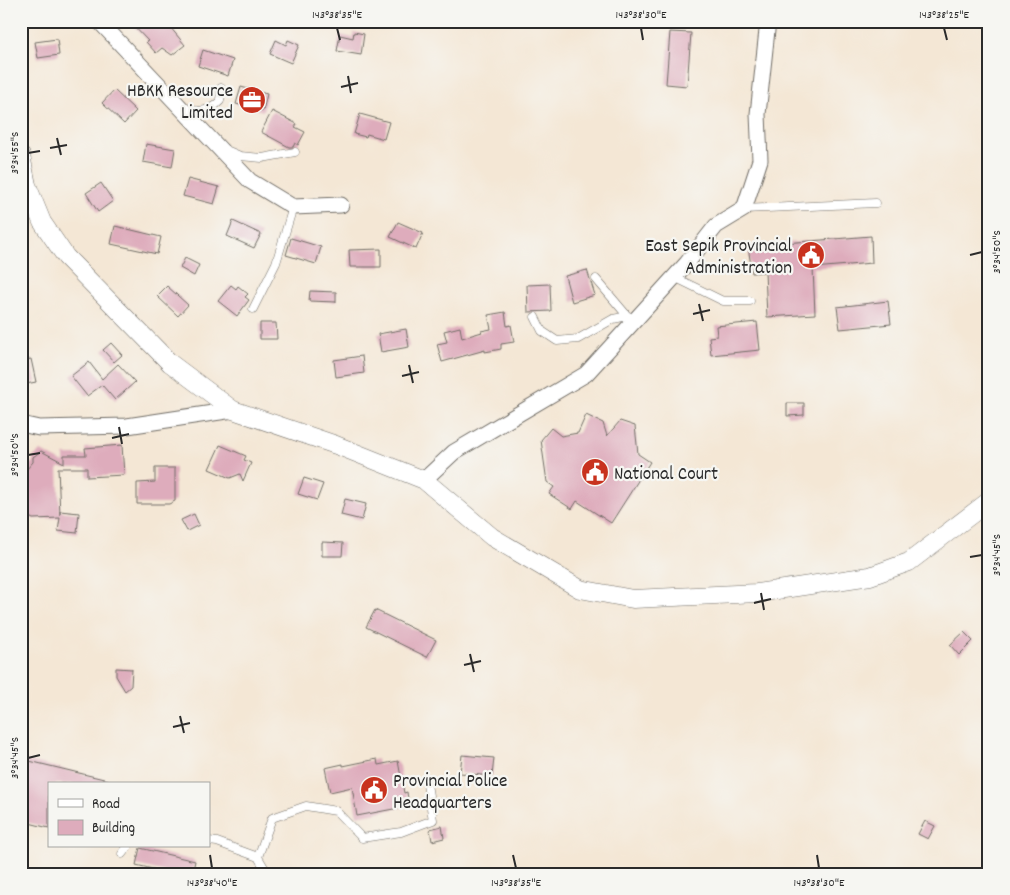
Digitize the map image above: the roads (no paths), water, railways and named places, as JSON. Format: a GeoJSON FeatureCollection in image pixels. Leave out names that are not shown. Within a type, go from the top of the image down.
{"type":"FeatureCollection","features":[{"type":"Feature","properties":{"kind":"street"},"geometry":{"type":"LineString","coordinates":[[99,21],[250,181],[293,207],[341,204]]}},
{"type":"Feature","properties":{"kind":"street"},"geometry":{"type":"LineString","coordinates":[[424,480],[454,452],[586,374],[630,319],[687,263],[716,226],[744,209],[760,160],[758,114],[768,21]]}},
{"type":"Feature","properties":{"kind":"street"},"geometry":{"type":"LineString","coordinates":[[21,156],[27,185],[42,222],[66,257],[170,363],[233,410],[336,445],[424,480],[492,537],[580,589],[632,599],[757,593],[870,576],[909,562],[989,501]]}},
{"type":"Feature","properties":{"kind":"street"},"geometry":{"type":"LineString","coordinates":[[21,424],[39,428],[127,426],[233,410]]}},
{"type":"Feature","properties":{"kind":"lane"},"geometry":{"type":"LineString","coordinates":[[182,109],[198,112],[213,109],[220,101],[221,88]]}},
{"type":"Feature","properties":{"kind":"lane"},"geometry":{"type":"LineString","coordinates":[[216,145],[240,156],[262,158],[295,152]]}},
{"type":"Feature","properties":{"kind":"lane"},"geometry":{"type":"LineString","coordinates":[[744,209],[876,203]]}},
{"type":"Feature","properties":{"kind":"lane"},"geometry":{"type":"LineString","coordinates":[[253,309],[276,263],[293,207]]}},
{"type":"Feature","properties":{"kind":"lane"},"geometry":{"type":"LineString","coordinates":[[674,277],[723,302],[750,301]]}},
{"type":"Feature","properties":{"kind":"lane"},"geometry":{"type":"LineString","coordinates":[[596,279],[630,319]]}},
{"type":"Feature","properties":{"kind":"lane"},"geometry":{"type":"LineString","coordinates":[[535,317],[542,331],[558,341],[578,339],[613,319],[630,319]]}},
{"type":"Feature","properties":{"kind":"lane"},"geometry":{"type":"LineString","coordinates":[[258,857],[272,818],[306,806],[336,811],[362,838],[401,832],[433,820],[426,778]]}},
{"type":"Feature","properties":{"kind":"lane"},"geometry":{"type":"LineString","coordinates":[[210,841],[258,857],[268,874]]}},
{"type":"Feature","properties":{"kind":"lane"},"geometry":{"type":"LineString","coordinates":[[122,854],[126,848]]}},
{"type":"Feature","properties":{"kind":"place","name":"HBKK Resource Limited"},"geometry":{"type":"Point","coordinates":[252,100]}},
{"type":"Feature","properties":{"kind":"place","name":"East Sepik Provincial Administration"},"geometry":{"type":"Point","coordinates":[811,255]}},
{"type":"Feature","properties":{"kind":"place","name":"National Court"},"geometry":{"type":"Point","coordinates":[595,472]}},
{"type":"Feature","properties":{"kind":"place","name":"Provincial Police Headquarters"},"geometry":{"type":"Point","coordinates":[374,790]}}]}
